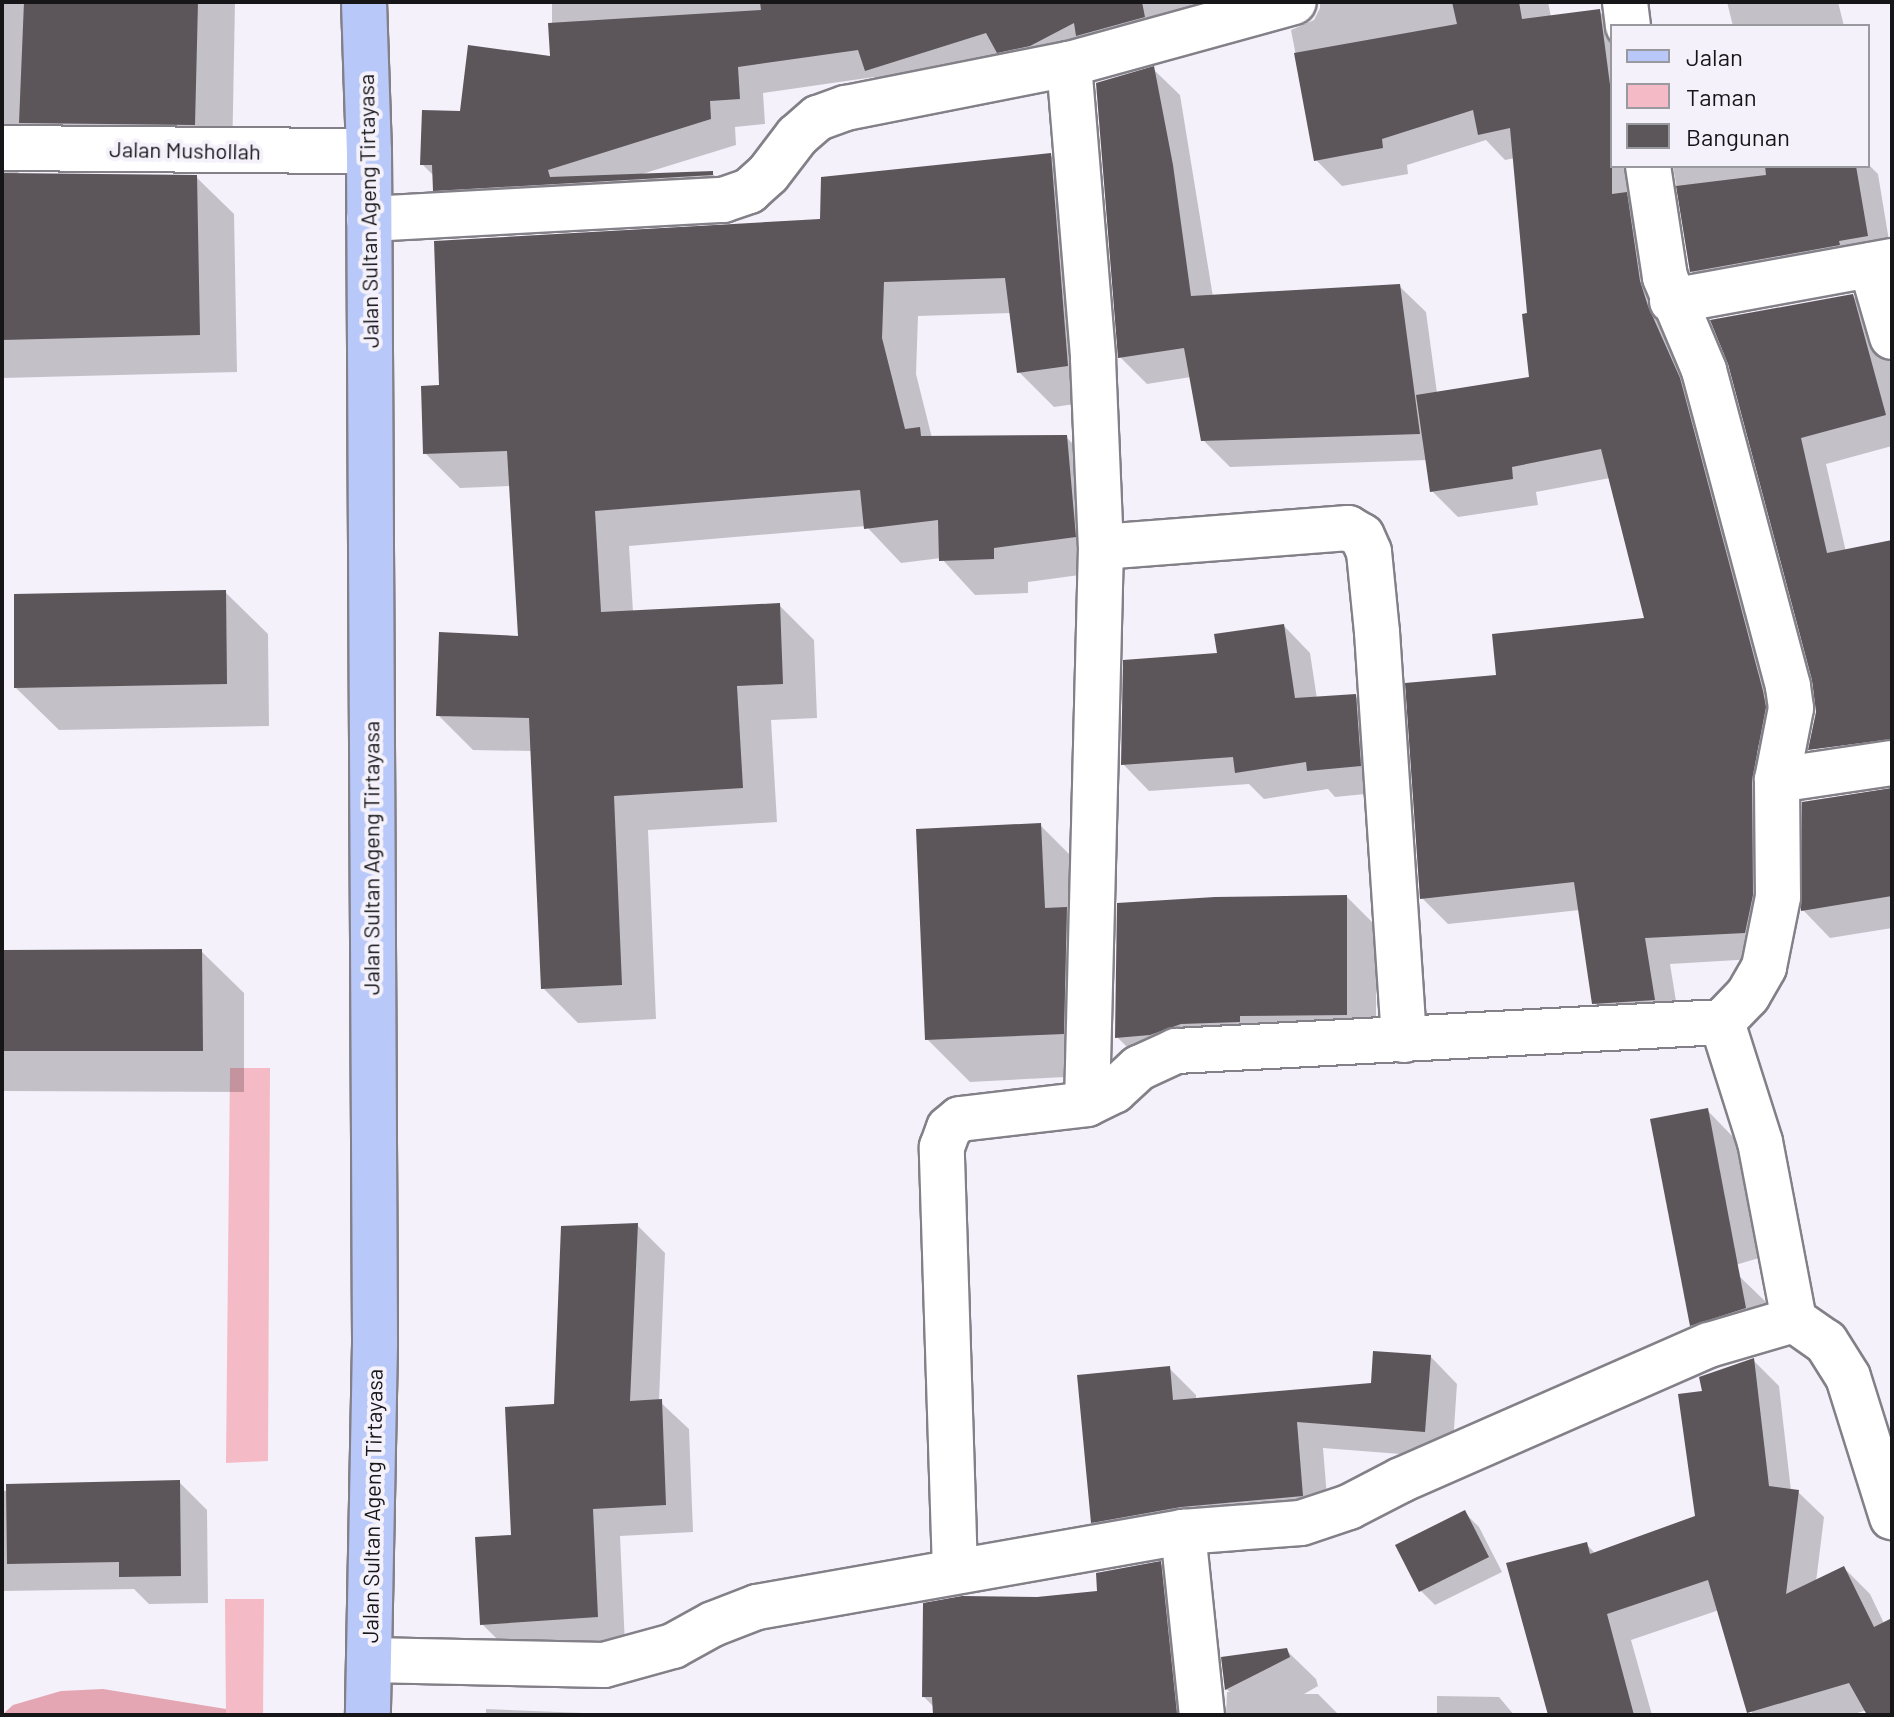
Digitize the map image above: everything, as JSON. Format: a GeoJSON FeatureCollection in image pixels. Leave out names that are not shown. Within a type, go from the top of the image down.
{"type":"FeatureCollection","features":[{"type":"Feature","properties":{"kind":"main road","name":"Jalan Sultan Ageng Tirtayasa"},"geometry":{"type":"LineString","coordinates":[[364,2],[369,151],[375,1344],[368,1715]]}},
{"type":"Feature","properties":{"kind":"street"},"geometry":{"type":"LineString","coordinates":[[369,219],[723,200],[749,191],[768,174],[797,136],[818,118],[846,108],[1069,64],[1294,2]]}},
{"type":"Feature","properties":{"kind":"street"},"geometry":{"type":"LineString","coordinates":[[1625,2],[1628,24]]}},
{"type":"Feature","properties":{"kind":"street"},"geometry":{"type":"LineString","coordinates":[[1069,64],[1093,359],[1101,547],[1087,1104]]}},
{"type":"Feature","properties":{"kind":"street","name":"Jalan Mushollah"},"geometry":{"type":"LineString","coordinates":[[2,148],[369,151]]}},
{"type":"Feature","properties":{"kind":"street"},"geometry":{"type":"LineString","coordinates":[[955,1571],[942,1147],[949,1128],[960,1119],[1087,1104],[1114,1091],[1139,1068],[1176,1051],[1722,1022],[1748,995],[1764,967],[1778,897],[1777,780],[1791,708],[1788,686],[1704,370],[1672,301],[1660,251],[1648,168]]}},
{"type":"Feature","properties":{"kind":"street"},"geometry":{"type":"LineString","coordinates":[[1672,301],[1882,263],[1892,337]]}},
{"type":"Feature","properties":{"kind":"street"},"geometry":{"type":"LineString","coordinates":[[1101,547],[1348,528],[1362,536],[1369,552],[1377,632],[1404,1040]]}},
{"type":"Feature","properties":{"kind":"street"},"geometry":{"type":"LineString","coordinates":[[1777,780],[1892,763]]}},
{"type":"Feature","properties":{"kind":"street"},"geometry":{"type":"LineString","coordinates":[[1722,1022],[1760,1142],[1794,1320],[1826,1342],[1848,1377],[1892,1517]]}},
{"type":"Feature","properties":{"kind":"street"},"geometry":{"type":"LineString","coordinates":[[369,1660],[604,1665],[673,1646],[713,1624],[757,1607],[1183,1532],[1301,1523],[1349,1507],[1401,1480],[1709,1345],[1794,1320]]}},
{"type":"Feature","properties":{"kind":"street"},"geometry":{"type":"LineString","coordinates":[[1183,1532],[1202,1715]]}},
{"type":"Feature","properties":{"kind":"green space"},"geometry":{"type":"Polygon","coordinates":[[[230,1068],[270,1068],[268,1461],[226,1463],[230,1068]]]}},
{"type":"Feature","properties":{"kind":"green space"},"geometry":{"type":"Polygon","coordinates":[[[225,1599],[264,1599],[263,1715],[226,1715],[225,1599]]]}},
{"type":"Feature","properties":{"kind":"shaded area"},"geometry":{"type":"Polygon","coordinates":[[[103,1689],[226,1709],[226,1715],[2,1715],[13,1705],[61,1691],[103,1689]]]}},
{"type":"Feature","properties":{"kind":"building"},"geometry":{"type":"Polygon","coordinates":[[[24,2],[198,2],[195,125],[19,123],[24,2]]]}},
{"type":"Feature","properties":{"kind":"building"},"geometry":{"type":"Polygon","coordinates":[[[760,2],[1142,2],[1145,17],[1076,36],[1074,23],[1030,46],[997,53],[986,33],[865,71],[858,50],[738,67],[740,99],[710,101],[711,119],[548,170],[550,177],[713,171],[713,175],[433,191],[432,165],[420,165],[422,110],[460,111],[468,45],[550,56],[548,23],[761,10],[760,2]]]}},
{"type":"Feature","properties":{"kind":"building"},"geometry":{"type":"Polygon","coordinates":[[[1452,2],[1519,2],[1522,19],[1600,9],[1610,85],[1612,194],[1627,192],[1640,281],[1680,378],[1763,691],[1766,707],[1752,780],[1753,895],[1745,933],[1645,938],[1655,1000],[1592,1004],[1574,882],[1420,899],[1405,683],[1496,675],[1492,634],[1644,618],[1601,449],[1512,467],[1513,479],[1430,492],[1416,395],[1529,377],[1522,314],[1527,313],[1510,128],[1478,135],[1473,110],[1382,139],[1383,148],[1314,161],[1294,53],[1457,24],[1452,2]]]}},
{"type":"Feature","properties":{"kind":"building"},"geometry":{"type":"Polygon","coordinates":[[[1154,66],[1173,165],[1191,296],[1400,284],[1420,434],[1201,441],[1184,348],[1118,358],[1096,83],[1154,66]]]}},
{"type":"Feature","properties":{"kind":"building"},"geometry":{"type":"Polygon","coordinates":[[[1051,153],[1068,366],[1017,373],[1005,278],[884,282],[882,338],[905,429],[920,427],[921,436],[1067,435],[1076,537],[994,548],[994,559],[939,561],[938,520],[864,529],[860,490],[595,511],[601,612],[780,603],[783,684],[737,686],[743,788],[614,796],[622,985],[541,989],[529,718],[436,716],[439,632],[518,636],[507,451],[423,454],[421,386],[439,385],[434,241],[820,219],[821,177],[1051,153]]]}},
{"type":"Feature","properties":{"kind":"building"},"geometry":{"type":"Polygon","coordinates":[[[1765,168],[1856,168],[1868,236],[1839,241],[1840,245],[1690,272],[1676,186],[1766,175],[1765,168]]]}},
{"type":"Feature","properties":{"kind":"building"},"geometry":{"type":"Polygon","coordinates":[[[2,173],[197,175],[200,335],[2,340],[2,173]]]}},
{"type":"Feature","properties":{"kind":"building"},"geometry":{"type":"Polygon","coordinates":[[[1853,294],[1886,415],[1801,438],[1827,553],[1892,540],[1892,739],[1808,750],[1816,712],[1812,680],[1728,364],[1710,320],[1853,294]]]}},
{"type":"Feature","properties":{"kind":"building"},"geometry":{"type":"Polygon","coordinates":[[[226,590],[227,684],[14,688],[14,594],[226,590]]]}},
{"type":"Feature","properties":{"kind":"building"},"geometry":{"type":"Polygon","coordinates":[[[1284,624],[1295,698],[1356,694],[1361,766],[1307,771],[1306,762],[1235,773],[1233,757],[1121,765],[1123,660],[1217,653],[1214,634],[1284,624]]]}},
{"type":"Feature","properties":{"kind":"building"},"geometry":{"type":"Polygon","coordinates":[[[1892,788],[1892,896],[1801,911],[1802,802],[1892,788]]]}},
{"type":"Feature","properties":{"kind":"building"},"geometry":{"type":"Polygon","coordinates":[[[1041,823],[1045,908],[1067,907],[1064,1034],[925,1040],[916,829],[1041,823]]]}},
{"type":"Feature","properties":{"kind":"building"},"geometry":{"type":"Polygon","coordinates":[[[1347,895],[1347,1015],[1240,1016],[1240,1022],[1181,1024],[1150,1035],[1115,1038],[1117,903],[1215,897],[1347,895]]]}},
{"type":"Feature","properties":{"kind":"building"},"geometry":{"type":"Polygon","coordinates":[[[202,949],[203,1051],[2,1051],[2,950],[202,949]]]}},
{"type":"Feature","properties":{"kind":"building"},"geometry":{"type":"Polygon","coordinates":[[[1708,1108],[1746,1308],[1690,1326],[1650,1119],[1708,1108]]]}},
{"type":"Feature","properties":{"kind":"building"},"geometry":{"type":"Polygon","coordinates":[[[638,1223],[630,1401],[662,1399],[666,1505],[593,1509],[598,1617],[480,1625],[475,1537],[511,1535],[505,1407],[554,1404],[561,1226],[638,1223]]]}},
{"type":"Feature","properties":{"kind":"building"},"geometry":{"type":"Polygon","coordinates":[[[1373,1351],[1431,1355],[1425,1432],[1297,1422],[1303,1496],[1181,1507],[1091,1523],[1077,1375],[1170,1366],[1173,1400],[1371,1383],[1373,1351]]]}},
{"type":"Feature","properties":{"kind":"building"},"geometry":{"type":"Polygon","coordinates":[[[1754,1358],[1769,1486],[1799,1490],[1786,1594],[1844,1566],[1874,1627],[1892,1618],[1892,1715],[1867,1715],[1849,1683],[1747,1713],[1708,1580],[1607,1614],[1634,1715],[1548,1715],[1506,1563],[1587,1542],[1590,1554],[1695,1516],[1678,1394],[1702,1391],[1699,1377],[1754,1358]]]}},
{"type":"Feature","properties":{"kind":"building"},"geometry":{"type":"Polygon","coordinates":[[[180,1480],[181,1576],[119,1577],[119,1562],[7,1564],[6,1484],[180,1480]]]}},
{"type":"Feature","properties":{"kind":"building"},"geometry":{"type":"Polygon","coordinates":[[[1465,1510],[1489,1557],[1419,1592],[1395,1545],[1465,1510]]]}},
{"type":"Feature","properties":{"kind":"building"},"geometry":{"type":"Polygon","coordinates":[[[1161,1561],[1177,1714],[933,1715],[932,1697],[922,1697],[923,1603],[962,1596],[1037,1597],[1097,1591],[1096,1573],[1161,1561]]]}},
{"type":"Feature","properties":{"kind":"building"},"geometry":{"type":"Polygon","coordinates":[[[1287,1648],[1290,1657],[1225,1690],[1221,1657],[1287,1648]]]}}]}
